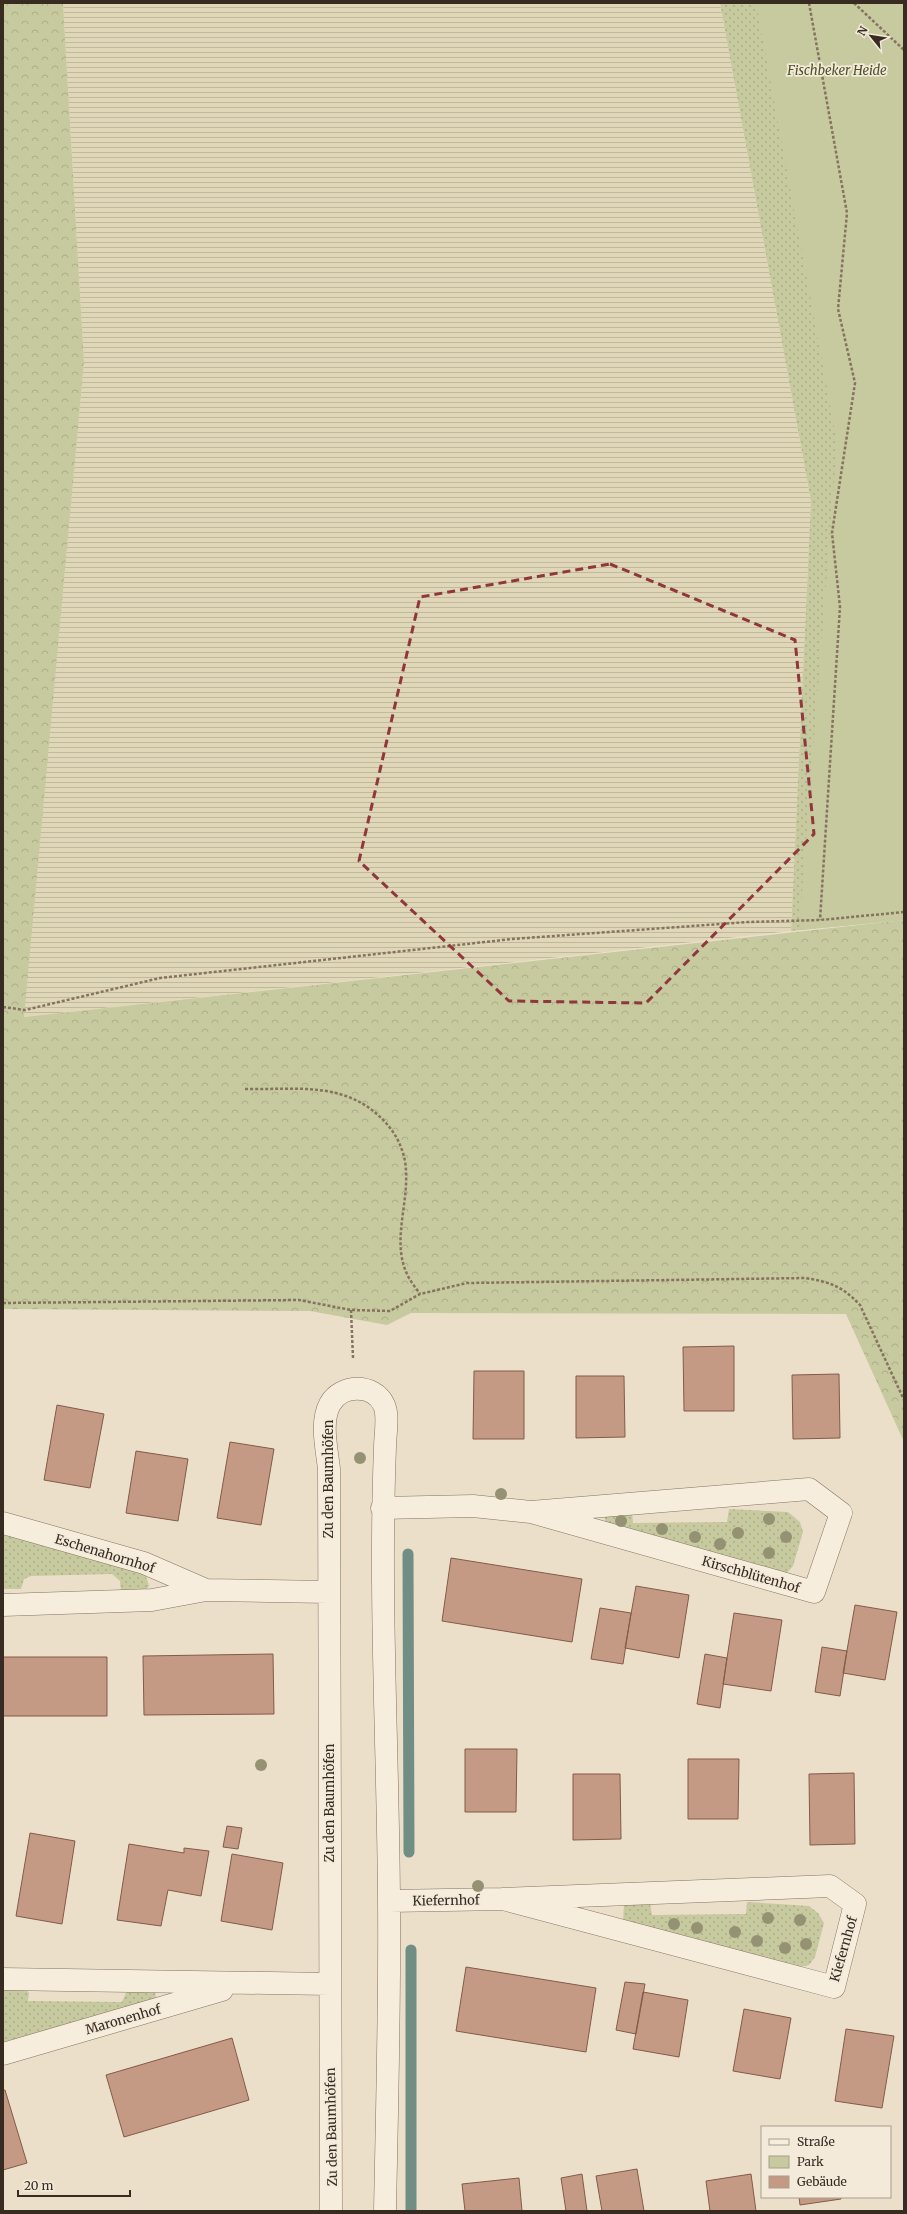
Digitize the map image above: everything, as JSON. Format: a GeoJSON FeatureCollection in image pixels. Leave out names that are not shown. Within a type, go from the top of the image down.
{"type":"FeatureCollection","features":[{"type":"Feature","properties":{"kind":"street"},"geometry":{"type":"LineString","coordinates":[[354,1389],[360,1388],[373,1394],[384,1405],[386,1422],[382,1508],[389,1901],[385,2211]]}},
{"type":"Feature","properties":{"kind":"street","name":"Zu den Baumhöfen"},"geometry":{"type":"LineString","coordinates":[[331,2211],[329,1984],[329,1469],[325,1421],[330,1403],[344,1390],[354,1389]]}},
{"type":"Feature","properties":{"kind":"street","name":"Kirschblütenhof"},"geometry":{"type":"LineString","coordinates":[[382,1508],[473,1506],[532,1512],[814,1592],[841,1513],[809,1489],[532,1512]]}},
{"type":"Feature","properties":{"kind":"street","name":"Eschenahornhof"},"geometry":{"type":"LineString","coordinates":[[3,1523],[144,1562],[206,1590]]}},
{"type":"Feature","properties":{"kind":"street","name":"Eschenahornhof"},"geometry":{"type":"LineString","coordinates":[[3,1605],[152,1600],[206,1590],[328,1592]]}},
{"type":"Feature","properties":{"kind":"street","name":"Kiefernhof"},"geometry":{"type":"LineString","coordinates":[[389,1901],[503,1899],[830,1886],[855,1904],[834,1987],[503,1899]]}},
{"type":"Feature","properties":{"kind":"street","name":"Maronenhof"},"geometry":{"type":"LineString","coordinates":[[3,1979],[242,1984],[329,1984]]}},
{"type":"Feature","properties":{"kind":"street","name":"Maronenhof"},"geometry":{"type":"LineString","coordinates":[[3,2054],[242,1984]]}},
{"type":"Feature","properties":{"kind":"path"},"geometry":{"type":"LineString","coordinates":[[809,3],[848,213],[838,309],[855,383],[832,533],[840,607],[820,920]]}},
{"type":"Feature","properties":{"kind":"path"},"geometry":{"type":"LineString","coordinates":[[854,3],[904,50]]}},
{"type":"Feature","properties":{"kind":"path"},"geometry":{"type":"LineString","coordinates":[[3,1007],[25,1010],[160,978],[504,940],[748,922],[820,920],[904,912]]}},
{"type":"Feature","properties":{"kind":"path"},"geometry":{"type":"LineString","coordinates":[[245,1089],[331,1091],[360,1101],[374,1110],[392,1129],[402,1149],[406,1172],[401,1256],[407,1275],[420,1294]]}},
{"type":"Feature","properties":{"kind":"path"},"geometry":{"type":"LineString","coordinates":[[3,1302],[299,1300],[351,1310],[390,1311],[420,1294],[467,1283],[805,1278],[828,1282],[847,1292],[860,1305],[904,1400]]}},
{"type":"Feature","properties":{"kind":"path"},"geometry":{"type":"LineString","coordinates":[[351,1310],[354,1389]]}},
{"type":"Feature","properties":{"kind":"highlighted area"},"geometry":{"type":"Polygon","coordinates":[[[610,564],[795,640],[814,834],[646,1003],[509,1001],[359,861],[420,597],[610,564]]]}},
{"type":"Feature","properties":{"kind":"shaded area"},"geometry":{"type":"Polygon","coordinates":[[[63,3],[720,3],[811,501],[791,931],[23,1017],[84,362],[63,3]]]}},
{"type":"Feature","properties":{"kind":"green space"},"geometry":{"type":"Polygon","coordinates":[[[3,3],[63,3],[84,362],[24,1017],[904,920],[904,1442],[846,1314],[411,1313],[387,1325],[310,1311],[3,1309],[3,3]]]}},
{"type":"Feature","properties":{"kind":"green space","name":"Fischbeker Heide"},"geometry":{"type":"Polygon","coordinates":[[[720,3],[863,3],[904,920],[791,931],[811,501],[720,3]]]}},
{"type":"Feature","properties":{"kind":"green space","name":"Fischbeker Heide"},"geometry":{"type":"Polygon","coordinates":[[[756,3],[904,3],[904,920],[799,930],[837,443],[756,3]]]}},
{"type":"Feature","properties":{"kind":"green space"},"geometry":{"type":"Polygon","coordinates":[[[729,1509],[788,1512],[800,1522],[803,1532],[793,1566],[786,1574],[605,1526],[605,1511],[632,1511],[633,1523],[727,1522],[729,1509]]]}},
{"type":"Feature","properties":{"kind":"green space"},"geometry":{"type":"Polygon","coordinates":[[[3,1534],[145,1573],[149,1586],[145,1591],[121,1591],[120,1581],[112,1574],[31,1576],[24,1579],[21,1589],[3,1589],[3,1534]]]}},
{"type":"Feature","properties":{"kind":"green space"},"geometry":{"type":"Polygon","coordinates":[[[747,1902],[809,1906],[818,1913],[824,1923],[815,1957],[809,1965],[800,1967],[623,1921],[624,1904],[650,1903],[652,1915],[746,1914],[747,1902]]]}},
{"type":"Feature","properties":{"kind":"green space"},"geometry":{"type":"Polygon","coordinates":[[[3,1987],[24,1987],[29,1993],[28,2001],[122,2002],[128,1988],[155,1991],[156,1998],[152,2004],[3,2042],[3,1987]]]}},
{"type":"Feature","properties":{"kind":"building"},"geometry":{"type":"Polygon","coordinates":[[[734,1346],[734,1411],[684,1411],[683,1347],[734,1346]]]}},
{"type":"Feature","properties":{"kind":"building"},"geometry":{"type":"Polygon","coordinates":[[[474,1371],[524,1371],[524,1439],[473,1439],[474,1371]]]}},
{"type":"Feature","properties":{"kind":"building"},"geometry":{"type":"Polygon","coordinates":[[[839,1374],[840,1438],[793,1439],[792,1375],[839,1374]]]}},
{"type":"Feature","properties":{"kind":"building"},"geometry":{"type":"Polygon","coordinates":[[[576,1376],[624,1376],[625,1437],[576,1438],[576,1376]]]}},
{"type":"Feature","properties":{"kind":"building"},"geometry":{"type":"Polygon","coordinates":[[[57,1405],[104,1414],[90,1488],[44,1480],[57,1405]]]}},
{"type":"Feature","properties":{"kind":"building"},"geometry":{"type":"Polygon","coordinates":[[[230,1442],[274,1449],[261,1525],[217,1518],[230,1442]]]}},
{"type":"Feature","properties":{"kind":"building"},"geometry":{"type":"Polygon","coordinates":[[[136,1451],[188,1459],[178,1521],[126,1513],[136,1451]]]}},
{"type":"Feature","properties":{"kind":"building"},"geometry":{"type":"Polygon","coordinates":[[[451,1558],[582,1579],[572,1642],[442,1621],[451,1558]]]}},
{"type":"Feature","properties":{"kind":"building"},"geometry":{"type":"Polygon","coordinates":[[[636,1586],[689,1595],[679,1658],[625,1648],[636,1586]]]}},
{"type":"Feature","properties":{"kind":"building"},"geometry":{"type":"Polygon","coordinates":[[[855,1605],[897,1612],[885,1680],[843,1673],[855,1605]]]}},
{"type":"Feature","properties":{"kind":"building"},"geometry":{"type":"Polygon","coordinates":[[[600,1608],[631,1613],[623,1664],[591,1659],[600,1608]]]}},
{"type":"Feature","properties":{"kind":"building"},"geometry":{"type":"Polygon","coordinates":[[[734,1613],[782,1620],[771,1691],[723,1684],[734,1613]]]}},
{"type":"Feature","properties":{"kind":"building"},"geometry":{"type":"Polygon","coordinates":[[[822,1647],[847,1651],[840,1696],[815,1692],[822,1647]]]}},
{"type":"Feature","properties":{"kind":"building"},"geometry":{"type":"Polygon","coordinates":[[[273,1654],[274,1714],[144,1715],[143,1656],[273,1654]]]}},
{"type":"Feature","properties":{"kind":"building"},"geometry":{"type":"Polygon","coordinates":[[[705,1654],[727,1658],[720,1708],[697,1704],[705,1654]]]}},
{"type":"Feature","properties":{"kind":"building"},"geometry":{"type":"Polygon","coordinates":[[[3,1657],[107,1657],[107,1716],[3,1716],[3,1657]]]}},
{"type":"Feature","properties":{"kind":"building"},"geometry":{"type":"Polygon","coordinates":[[[465,1749],[517,1749],[516,1812],[465,1812],[465,1749]]]}},
{"type":"Feature","properties":{"kind":"building"},"geometry":{"type":"Polygon","coordinates":[[[688,1759],[739,1759],[738,1819],[688,1819],[688,1759]]]}},
{"type":"Feature","properties":{"kind":"building"},"geometry":{"type":"Polygon","coordinates":[[[854,1773],[855,1844],[810,1845],[809,1774],[854,1773]]]}},
{"type":"Feature","properties":{"kind":"building"},"geometry":{"type":"Polygon","coordinates":[[[573,1774],[620,1774],[621,1839],[573,1840],[573,1774]]]}},
{"type":"Feature","properties":{"kind":"building"},"geometry":{"type":"Polygon","coordinates":[[[227,1826],[242,1828],[238,1849],[223,1847],[227,1826]]]}},
{"type":"Feature","properties":{"kind":"building"},"geometry":{"type":"Polygon","coordinates":[[[30,1833],[75,1841],[62,1924],[16,1916],[30,1833]]]}},
{"type":"Feature","properties":{"kind":"building"},"geometry":{"type":"Polygon","coordinates":[[[129,1844],[184,1853],[184,1848],[209,1851],[201,1896],[168,1890],[161,1926],[117,1920],[129,1844]]]}},
{"type":"Feature","properties":{"kind":"building"},"geometry":{"type":"Polygon","coordinates":[[[232,1854],[283,1863],[272,1930],[221,1921],[232,1854]]]}},
{"type":"Feature","properties":{"kind":"building"},"geometry":{"type":"Polygon","coordinates":[[[466,1967],[596,1988],[586,2052],[456,2031],[466,1967]]]}},
{"type":"Feature","properties":{"kind":"building"},"geometry":{"type":"Polygon","coordinates":[[[625,1982],[645,1984],[636,2034],[616,2030],[625,1982]]]}},
{"type":"Feature","properties":{"kind":"building"},"geometry":{"type":"Polygon","coordinates":[[[643,1992],[688,2000],[679,2057],[633,2049],[643,1992]]]}},
{"type":"Feature","properties":{"kind":"building"},"geometry":{"type":"Polygon","coordinates":[[[744,2009],[791,2018],[780,2079],[733,2071],[744,2009]]]}},
{"type":"Feature","properties":{"kind":"building"},"geometry":{"type":"Polygon","coordinates":[[[846,2029],[894,2036],[882,2108],[835,2101],[846,2029]]]}},
{"type":"Feature","properties":{"kind":"building"},"geometry":{"type":"Polygon","coordinates":[[[232,2038],[249,2100],[124,2137],[106,2075],[232,2038]]]}},
{"type":"Feature","properties":{"kind":"building"},"geometry":{"type":"Polygon","coordinates":[[[3,2090],[5,2090],[27,2163],[3,2170],[3,2090]]]}},
{"type":"Feature","properties":{"kind":"building"},"geometry":{"type":"Polygon","coordinates":[[[637,2169],[644,2211],[602,2211],[596,2176],[637,2169]]]}},
{"type":"Feature","properties":{"kind":"building"},"geometry":{"type":"Polygon","coordinates":[[[582,2174],[587,2211],[566,2211],[561,2178],[582,2174]]]}},
{"type":"Feature","properties":{"kind":"building"},"geometry":{"type":"Polygon","coordinates":[[[751,2174],[756,2211],[710,2211],[706,2181],[751,2174]]]}},
{"type":"Feature","properties":{"kind":"building"},"geometry":{"type":"Polygon","coordinates":[[[519,2178],[522,2211],[465,2211],[462,2184],[519,2178]]]}},
{"type":"Feature","properties":{"kind":"building"},"geometry":{"type":"Polygon","coordinates":[[[799,2198],[841,2198],[841,2199],[800,2205],[799,2198]]]}},
{"type":"Feature","properties":{"kind":"waterway"},"geometry":{"type":"LineString","coordinates":[[408,1554],[409,1852]]}},
{"type":"Feature","properties":{"kind":"waterway"},"geometry":{"type":"LineString","coordinates":[[411,1950],[411,2211]]}}]}
